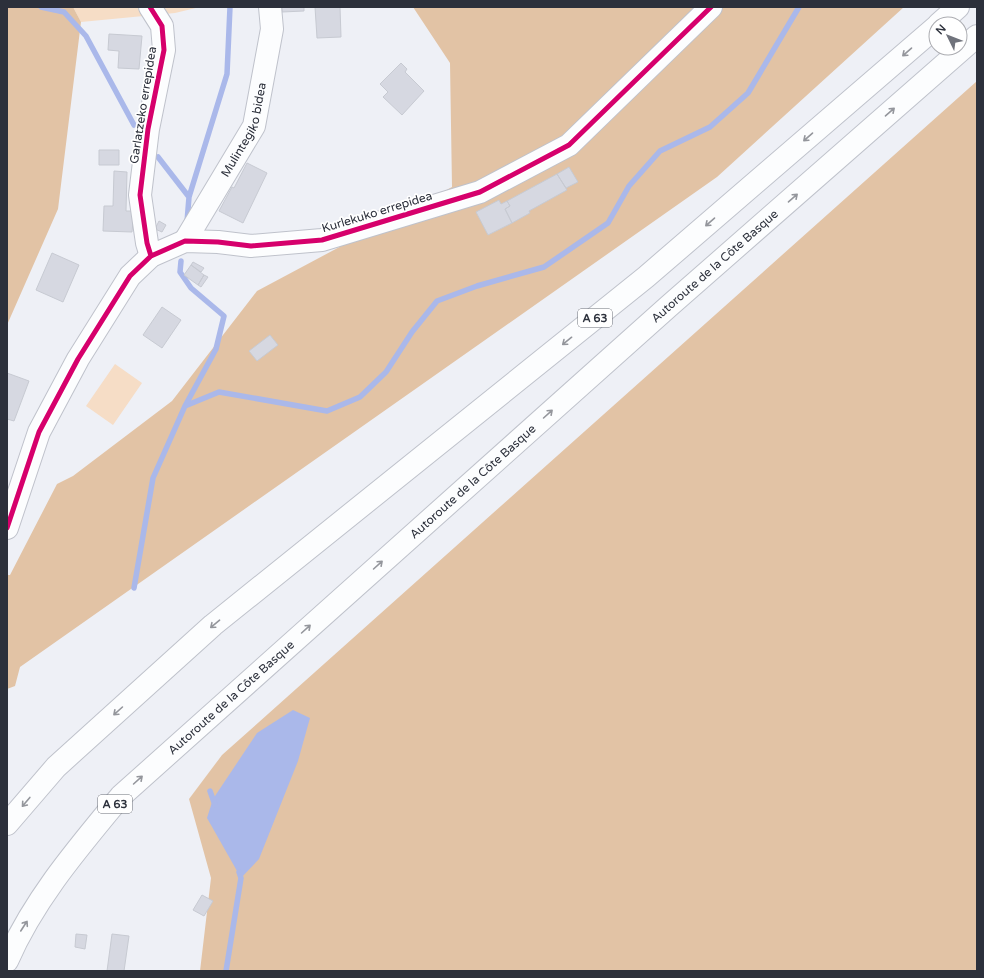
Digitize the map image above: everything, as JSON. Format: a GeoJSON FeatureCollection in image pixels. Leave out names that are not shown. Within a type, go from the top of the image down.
{"type":"FeatureCollection","features":[{"type":"Feature","properties":{"kind":"main road","name":"Garlatzeko errepidea"},"geometry":{"type":"LineString","coordinates":[[150,7],[162,26],[164,50],[148,129],[140,195],[147,243],[151,256]]}},
{"type":"Feature","properties":{"kind":"main road","name":"Mulintegiko bidea"},"geometry":{"type":"LineString","coordinates":[[185,242],[254,126],[272,29],[270,7]]}},
{"type":"Feature","properties":{"kind":"main road","name":"Kurlekuko errepidea"},"geometry":{"type":"LineString","coordinates":[[7,528],[39,432],[78,359],[130,276],[151,256],[185,242],[218,242],[251,246],[322,240],[480,192],[569,145],[711,7]]}},
{"type":"Feature","properties":{"kind":"main road"},"geometry":{"type":"LineString","coordinates":[[948,16],[958,7]]}},
{"type":"Feature","properties":{"kind":"main road","name":"A 63"},"geometry":{"type":"LineString","coordinates":[[7,824],[56,767],[213,625],[646,277],[928,33]]}},
{"type":"Feature","properties":{"kind":"main road","name":"Autoroute de la Côte Basque"},"geometry":{"type":"LineString","coordinates":[[7,961],[19,934],[65,864],[121,796],[663,312],[977,36]]}},
{"type":"Feature","properties":{"kind":"shaded area"},"geometry":{"type":"Polygon","coordinates":[[[7,7],[73,7],[81,22],[58,209],[7,325],[7,7]]]}},
{"type":"Feature","properties":{"kind":"shaded area"},"geometry":{"type":"Polygon","coordinates":[[[73,7],[200,7],[175,13],[81,22],[73,7]]]}},
{"type":"Feature","properties":{"kind":"shaded area"},"geometry":{"type":"Polygon","coordinates":[[[413,7],[904,7],[717,177],[20,667],[15,686],[7,689],[7,575],[10,575],[57,484],[73,476],[172,401],[257,291],[452,187],[450,63],[413,7]]]}},
{"type":"Feature","properties":{"kind":"shaded area"},"geometry":{"type":"Polygon","coordinates":[[[977,81],[977,971],[200,971],[211,878],[189,799],[222,755],[977,81]]]}},
{"type":"Feature","properties":{"kind":"shaded area"},"geometry":{"type":"Polygon","coordinates":[[[115,364],[142,383],[113,425],[86,406],[115,364]]]}},
{"type":"Feature","properties":{"kind":"water"},"geometry":{"type":"Polygon","coordinates":[[[293,710],[310,718],[298,761],[259,859],[241,878],[207,818],[213,799],[257,733],[293,710]]]}},
{"type":"Feature","properties":{"kind":"building"},"geometry":{"type":"Polygon","coordinates":[[[282,7],[304,7],[304,11],[282,12],[282,7]]]}},
{"type":"Feature","properties":{"kind":"building"},"geometry":{"type":"Polygon","coordinates":[[[315,7],[340,7],[341,37],[317,38],[315,7]]]}},
{"type":"Feature","properties":{"kind":"building"},"geometry":{"type":"Polygon","coordinates":[[[109,34],[142,36],[139,69],[118,68],[119,51],[108,50],[109,34]]]}},
{"type":"Feature","properties":{"kind":"building"},"geometry":{"type":"Polygon","coordinates":[[[401,63],[407,69],[405,72],[424,91],[402,115],[383,97],[388,92],[380,84],[401,63]]]}},
{"type":"Feature","properties":{"kind":"building"},"geometry":{"type":"Polygon","coordinates":[[[99,150],[119,150],[119,165],[99,165],[99,150]]]}},
{"type":"Feature","properties":{"kind":"building"},"geometry":{"type":"Polygon","coordinates":[[[247,163],[267,173],[243,223],[219,211],[232,187],[234,188],[247,163]]]}},
{"type":"Feature","properties":{"kind":"building"},"geometry":{"type":"Polygon","coordinates":[[[569,167],[578,182],[566,188],[557,174],[569,167]]]}},
{"type":"Feature","properties":{"kind":"building"},"geometry":{"type":"Polygon","coordinates":[[[114,171],[127,172],[126,211],[134,211],[132,232],[103,231],[104,206],[113,206],[114,171]]]}},
{"type":"Feature","properties":{"kind":"building"},"geometry":{"type":"Polygon","coordinates":[[[557,174],[567,190],[529,211],[530,213],[512,223],[505,209],[510,206],[507,201],[557,174]]]}},
{"type":"Feature","properties":{"kind":"building"},"geometry":{"type":"Polygon","coordinates":[[[499,200],[501,204],[507,201],[510,206],[505,209],[512,223],[488,235],[476,212],[499,200]]]}},
{"type":"Feature","properties":{"kind":"building"},"geometry":{"type":"Polygon","coordinates":[[[159,221],[166,225],[162,232],[155,229],[159,221]]]}},
{"type":"Feature","properties":{"kind":"building"},"geometry":{"type":"Polygon","coordinates":[[[52,253],[79,265],[63,302],[36,290],[52,253]]]}},
{"type":"Feature","properties":{"kind":"building"},"geometry":{"type":"Polygon","coordinates":[[[193,262],[204,268],[201,272],[191,265],[193,262]]]}},
{"type":"Feature","properties":{"kind":"building"},"geometry":{"type":"Polygon","coordinates":[[[191,265],[204,275],[198,285],[184,275],[191,265]]]}},
{"type":"Feature","properties":{"kind":"building"},"geometry":{"type":"Polygon","coordinates":[[[204,275],[208,277],[201,287],[198,285],[204,275]]]}},
{"type":"Feature","properties":{"kind":"building"},"geometry":{"type":"Polygon","coordinates":[[[162,307],[181,320],[162,348],[143,335],[162,307]]]}},
{"type":"Feature","properties":{"kind":"building"},"geometry":{"type":"Polygon","coordinates":[[[270,335],[278,345],[257,361],[249,351],[270,335]]]}},
{"type":"Feature","properties":{"kind":"building"},"geometry":{"type":"Polygon","coordinates":[[[7,373],[29,381],[14,421],[7,419],[7,373]]]}},
{"type":"Feature","properties":{"kind":"building"},"geometry":{"type":"Polygon","coordinates":[[[202,895],[213,901],[204,916],[193,910],[202,895]]]}},
{"type":"Feature","properties":{"kind":"building"},"geometry":{"type":"Polygon","coordinates":[[[76,934],[87,935],[85,949],[75,947],[76,934]]]}},
{"type":"Feature","properties":{"kind":"building"},"geometry":{"type":"Polygon","coordinates":[[[112,934],[129,936],[124,971],[107,971],[112,934]]]}},
{"type":"Feature","properties":{"kind":"waterway"},"geometry":{"type":"LineString","coordinates":[[41,7],[64,12],[86,36],[134,125]]}},
{"type":"Feature","properties":{"kind":"waterway"},"geometry":{"type":"LineString","coordinates":[[189,197],[227,74],[230,7]]}},
{"type":"Feature","properties":{"kind":"waterway"},"geometry":{"type":"LineString","coordinates":[[185,406],[219,392],[327,411],[360,397],[386,372],[412,332],[437,301],[477,286],[544,267],[608,223],[629,186],[660,151],[710,127],[748,93],[799,7]]}},
{"type":"Feature","properties":{"kind":"waterway"},"geometry":{"type":"LineString","coordinates":[[158,157],[189,197],[187,222]]}},
{"type":"Feature","properties":{"kind":"waterway"},"geometry":{"type":"LineString","coordinates":[[134,588],[153,478],[185,406],[216,349],[224,316],[191,288],[180,272],[181,261]]}},
{"type":"Feature","properties":{"kind":"waterway"},"geometry":{"type":"LineString","coordinates":[[210,791],[215,805]]}},
{"type":"Feature","properties":{"kind":"waterway"},"geometry":{"type":"LineString","coordinates":[[226,971],[241,878],[239,872]]}},
{"type":"Feature","properties":{"kind":"cycle path"},"geometry":{"type":"LineString","coordinates":[[150,7],[162,26],[164,50],[148,129],[140,195],[147,243],[151,256]]}},
{"type":"Feature","properties":{"kind":"cycle path"},"geometry":{"type":"LineString","coordinates":[[7,528],[39,432],[78,359],[130,276],[151,256],[185,241],[218,242],[251,246],[322,240],[480,192],[569,145],[711,7]]}}]}
